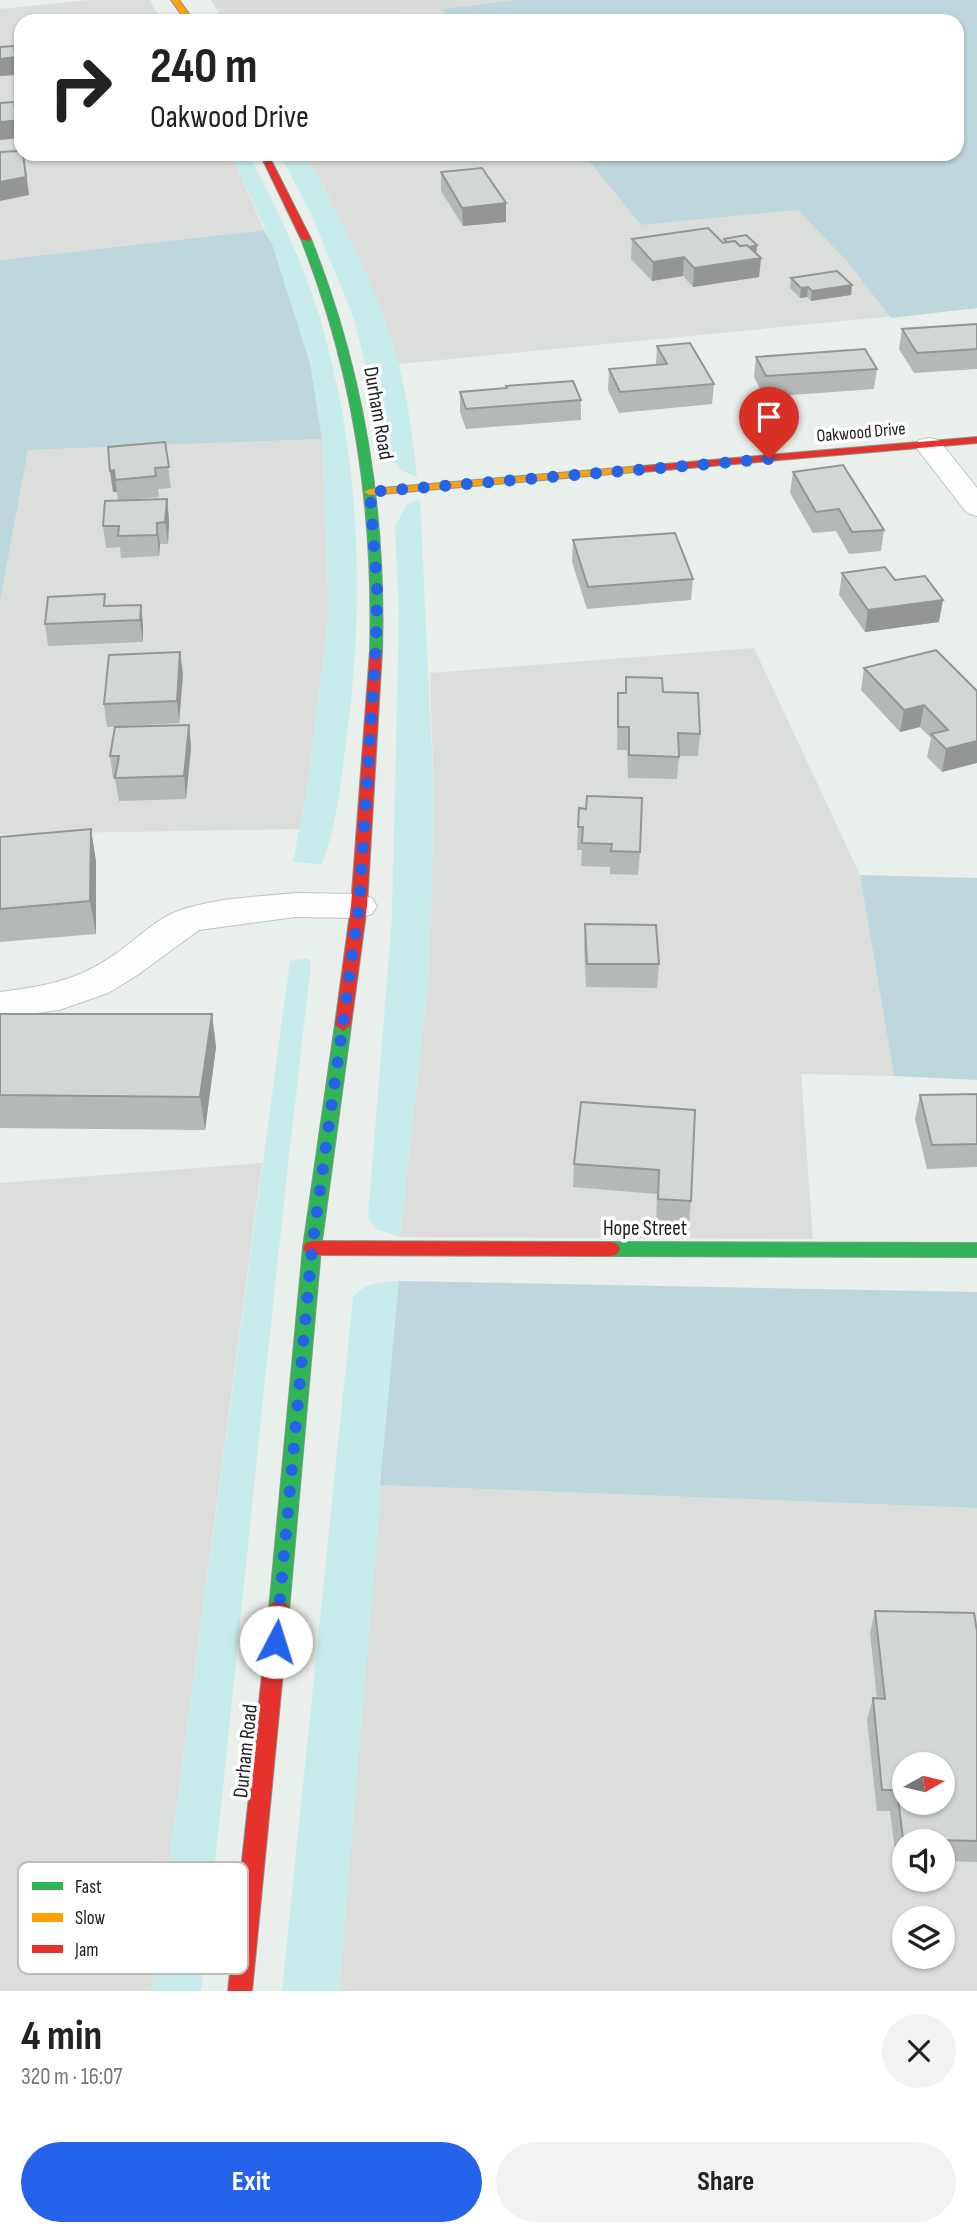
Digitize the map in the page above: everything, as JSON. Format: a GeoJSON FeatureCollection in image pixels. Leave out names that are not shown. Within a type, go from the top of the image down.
{"type":"FeatureCollection","features":[{"type":"Feature","properties":{"kind":"main road","name":"Durham Road"},"geometry":{"type":"LineString","coordinates":[[248,1916],[272,1693],[312,1248],[359,906],[376,644],[377,587],[370,492],[350,367],[334,310],[307,241],[267,161]]}},
{"type":"Feature","properties":{"kind":"main road","name":"Oakwood Drive"},"geometry":{"type":"LineString","coordinates":[[370,492],[977,440]]}},
{"type":"Feature","properties":{"kind":"main road","name":"Hope Street"},"geometry":{"type":"LineString","coordinates":[[312,1248],[977,1250]]}},
{"type":"Feature","properties":{"kind":"street"},"geometry":{"type":"LineString","coordinates":[[929,446],[977,507]]}},
{"type":"Feature","properties":{"kind":"street"},"geometry":{"type":"LineString","coordinates":[[0,1005],[60,997],[94,984],[123,967],[188,919],[244,909],[295,905],[359,906]]}},
{"type":"Feature","properties":{"kind":"shaded area"},"geometry":{"type":"Polygon","coordinates":[[[89,0],[150,0],[158,14],[14,14],[14,161],[234,161],[264,230],[0,260],[0,9],[89,0]]]}},
{"type":"Feature","properties":{"kind":"shaded area"},"geometry":{"type":"Polygon","coordinates":[[[211,0],[516,0],[399,14],[220,14],[211,0]]]}},
{"type":"Feature","properties":{"kind":"shaded area"},"geometry":{"type":"Polygon","coordinates":[[[516,0],[977,0],[977,308],[891,318],[847,261],[798,210],[641,225],[589,161],[964,161],[964,14],[445,14],[440,9],[516,0]]]}},
{"type":"Feature","properties":{"kind":"shaded area"},"geometry":{"type":"Polygon","coordinates":[[[440,9],[445,14],[399,14],[440,9]]]}},
{"type":"Feature","properties":{"kind":"shaded area"},"geometry":{"type":"Polygon","coordinates":[[[234,161],[252,161],[306,277],[333,370],[351,473],[357,578],[353,682],[338,800],[322,864],[293,862],[308,784],[329,614],[322,439],[310,363],[272,244],[234,161]]]}},
{"type":"Feature","properties":{"kind":"shaded area"},"geometry":{"type":"Polygon","coordinates":[[[284,161],[309,161],[371,283],[399,365],[417,477],[402,471],[389,456],[353,316],[312,216],[284,161]]]}},
{"type":"Feature","properties":{"kind":"shaded area"},"geometry":{"type":"Polygon","coordinates":[[[309,161],[589,161],[641,225],[798,210],[977,308],[399,364],[378,304],[327,193],[309,161]]]}},
{"type":"Feature","properties":{"kind":"shaded area"},"geometry":{"type":"Polygon","coordinates":[[[264,230],[272,244],[310,363],[322,439],[28,450],[0,602],[0,260],[264,230]]]}},
{"type":"Feature","properties":{"kind":"shaded area"},"geometry":{"type":"Polygon","coordinates":[[[322,439],[329,614],[300,829],[0,834],[0,602],[28,450],[322,439]]]}},
{"type":"Feature","properties":{"kind":"shaded area"},"geometry":{"type":"Polygon","coordinates":[[[420,500],[434,797],[429,973],[400,1237],[376,1229],[368,1218],[392,917],[399,613],[395,526],[408,503],[420,500]]]}},
{"type":"Feature","properties":{"kind":"shaded area"},"geometry":{"type":"Polygon","coordinates":[[[754,648],[860,875],[894,1076],[801,1074],[813,1239],[400,1237],[429,973],[434,797],[430,673],[754,648]]]}},
{"type":"Feature","properties":{"kind":"shaded area"},"geometry":{"type":"Polygon","coordinates":[[[860,875],[977,878],[977,1080],[894,1076],[860,875]]]}},
{"type":"Feature","properties":{"kind":"shaded area"},"geometry":{"type":"Polygon","coordinates":[[[309,958],[311,965],[215,1862],[169,1862],[290,961],[309,958]]]}},
{"type":"Feature","properties":{"kind":"shaded area"},"geometry":{"type":"Polygon","coordinates":[[[262,1163],[169,1862],[18,1862],[18,1974],[154,1974],[152,1991],[0,1991],[0,1183],[262,1163]]]}},
{"type":"Feature","properties":{"kind":"shaded area"},"geometry":{"type":"Polygon","coordinates":[[[399,1281],[339,1991],[282,1991],[353,1297],[368,1286],[399,1281]]]}},
{"type":"Feature","properties":{"kind":"shaded area"},"geometry":{"type":"Polygon","coordinates":[[[399,1281],[977,1292],[977,1508],[380,1485],[399,1281]]]}},
{"type":"Feature","properties":{"kind":"shaded area"},"geometry":{"type":"Polygon","coordinates":[[[380,1485],[977,1508],[977,1991],[339,1991],[380,1485]]]}},
{"type":"Feature","properties":{"kind":"shaded area"},"geometry":{"type":"Polygon","coordinates":[[[154,1974],[203,1974],[201,1991],[152,1991],[154,1974]]]}},
{"type":"Feature","properties":{"kind":"building"},"geometry":{"type":"Polygon","coordinates":[[[14,46],[14,57],[0,59],[0,47],[14,46]]]}},
{"type":"Feature","properties":{"kind":"building"},"geometry":{"type":"Polygon","coordinates":[[[14,102],[14,121],[0,122],[0,103],[14,102]]]}},
{"type":"Feature","properties":{"kind":"building"},"geometry":{"type":"Polygon","coordinates":[[[14,151],[14,161],[24,161],[26,177],[0,182],[0,152],[14,151]]]}},
{"type":"Feature","properties":{"kind":"building"},"geometry":{"type":"Polygon","coordinates":[[[482,168],[506,203],[462,208],[441,172],[482,168]]]}},
{"type":"Feature","properties":{"kind":"building"},"geometry":{"type":"Polygon","coordinates":[[[708,228],[723,243],[735,241],[740,246],[747,245],[761,258],[694,268],[684,257],[653,262],[632,239],[708,228]]]}},
{"type":"Feature","properties":{"kind":"building"},"geometry":{"type":"Polygon","coordinates":[[[746,235],[757,245],[740,246],[735,241],[727,242],[724,239],[746,235]]]}},
{"type":"Feature","properties":{"kind":"building"},"geometry":{"type":"Polygon","coordinates":[[[837,271],[852,285],[812,291],[808,287],[801,288],[791,278],[837,271]]]}},
{"type":"Feature","properties":{"kind":"building"},"geometry":{"type":"Polygon","coordinates":[[[977,324],[977,349],[917,353],[902,329],[977,324]]]}},
{"type":"Feature","properties":{"kind":"building"},"geometry":{"type":"Polygon","coordinates":[[[690,343],[714,384],[620,392],[609,369],[667,364],[657,346],[690,343]]]}},
{"type":"Feature","properties":{"kind":"building"},"geometry":{"type":"Polygon","coordinates":[[[865,349],[877,369],[766,376],[756,357],[865,349]]]}},
{"type":"Feature","properties":{"kind":"building"},"geometry":{"type":"Polygon","coordinates":[[[573,381],[581,400],[466,409],[460,392],[507,388],[506,386],[573,381]]]}},
{"type":"Feature","properties":{"kind":"building"},"geometry":{"type":"Polygon","coordinates":[[[165,442],[169,467],[155,468],[156,476],[115,480],[114,470],[110,471],[108,447],[165,442]]]}},
{"type":"Feature","properties":{"kind":"building"},"geometry":{"type":"Polygon","coordinates":[[[843,465],[884,530],[852,532],[839,509],[816,512],[793,472],[843,465]]]}},
{"type":"Feature","properties":{"kind":"building"},"geometry":{"type":"Polygon","coordinates":[[[167,499],[165,522],[157,523],[157,535],[118,536],[119,526],[103,526],[105,501],[167,499]]]}},
{"type":"Feature","properties":{"kind":"building"},"geometry":{"type":"Polygon","coordinates":[[[675,533],[693,579],[588,587],[573,540],[675,533]]]}},
{"type":"Feature","properties":{"kind":"building"},"geometry":{"type":"Polygon","coordinates":[[[885,567],[895,580],[925,576],[943,600],[868,610],[842,573],[885,567]]]}},
{"type":"Feature","properties":{"kind":"building"},"geometry":{"type":"Polygon","coordinates":[[[105,594],[104,606],[141,605],[140,620],[45,624],[48,597],[105,594]]]}},
{"type":"Feature","properties":{"kind":"building"},"geometry":{"type":"Polygon","coordinates":[[[936,650],[977,691],[977,741],[946,749],[931,734],[948,730],[924,705],[904,710],[864,668],[936,650]]]}},
{"type":"Feature","properties":{"kind":"building"},"geometry":{"type":"Polygon","coordinates":[[[180,652],[177,701],[104,704],[109,655],[180,652]]]}},
{"type":"Feature","properties":{"kind":"building"},"geometry":{"type":"Polygon","coordinates":[[[626,677],[662,678],[663,692],[698,693],[700,734],[678,733],[679,757],[629,755],[629,727],[618,727],[618,693],[626,693],[626,677]]]}},
{"type":"Feature","properties":{"kind":"building"},"geometry":{"type":"Polygon","coordinates":[[[189,725],[184,776],[115,778],[119,756],[110,756],[115,727],[189,725]]]}},
{"type":"Feature","properties":{"kind":"building"},"geometry":{"type":"Polygon","coordinates":[[[587,796],[642,798],[640,852],[611,851],[612,844],[582,843],[583,827],[578,827],[579,808],[586,809],[587,796]]]}},
{"type":"Feature","properties":{"kind":"building"},"geometry":{"type":"Polygon","coordinates":[[[91,829],[90,901],[0,909],[0,837],[91,829]]]}},
{"type":"Feature","properties":{"kind":"building"},"geometry":{"type":"Polygon","coordinates":[[[585,924],[656,925],[659,964],[587,964],[585,924]]]}},
{"type":"Feature","properties":{"kind":"building"},"geometry":{"type":"Polygon","coordinates":[[[0,1014],[212,1014],[200,1097],[0,1095],[0,1014]]]}},
{"type":"Feature","properties":{"kind":"building"},"geometry":{"type":"Polygon","coordinates":[[[977,1094],[977,1144],[932,1145],[920,1095],[977,1094]]]}},
{"type":"Feature","properties":{"kind":"building"},"geometry":{"type":"Polygon","coordinates":[[[581,1102],[695,1110],[691,1201],[658,1199],[659,1170],[574,1164],[581,1102]]]}},
{"type":"Feature","properties":{"kind":"building"},"geometry":{"type":"Polygon","coordinates":[[[875,1611],[974,1613],[977,1631],[977,1841],[955,1840],[955,1829],[902,1829],[900,1815],[956,1815],[956,1752],[892,1752],[892,1790],[882,1790],[873,1698],[885,1699],[875,1611]]]}},
{"type":"Feature","properties":{"kind":"traffic: fast"},"geometry":{"type":"LineString","coordinates":[[306,239],[341,336],[364,440],[376,547],[376,651]]}},
{"type":"Feature","properties":{"kind":"traffic: fast"},"geometry":{"type":"LineString","coordinates":[[279,1610],[312,1248],[343,1025]]}},
{"type":"Feature","properties":{"kind":"traffic: fast"},"geometry":{"type":"LineString","coordinates":[[611,1249],[977,1250]]}},
{"type":"Feature","properties":{"kind":"traffic: slow"},"geometry":{"type":"LineString","coordinates":[[175,0],[185,14]]}},
{"type":"Feature","properties":{"kind":"traffic: slow"},"geometry":{"type":"LineString","coordinates":[[370,492],[642,469]]}},
{"type":"Feature","properties":{"kind":"traffic: jam"},"geometry":{"type":"LineString","coordinates":[[267,161],[306,239]]}},
{"type":"Feature","properties":{"kind":"traffic: jam"},"geometry":{"type":"LineString","coordinates":[[642,469],[977,440]]}},
{"type":"Feature","properties":{"kind":"traffic: jam"},"geometry":{"type":"LineString","coordinates":[[343,1025],[359,906],[376,651]]}},
{"type":"Feature","properties":{"kind":"traffic: jam"},"geometry":{"type":"LineString","coordinates":[[312,1248],[611,1249]]}},
{"type":"Feature","properties":{"kind":"traffic: jam"},"geometry":{"type":"LineString","coordinates":[[248,1913],[279,1610]]}},
{"type":"Feature","properties":{"kind":"traffic: jam"},"geometry":{"type":"LineString","coordinates":[[240,1991],[242,1974]]}},
{"type":"Feature","properties":{"kind":"route"},"geometry":{"type":"LineString","coordinates":[[276,1642],[312,1248],[359,906],[376,644],[377,587],[370,492],[769,459]]}}]}
